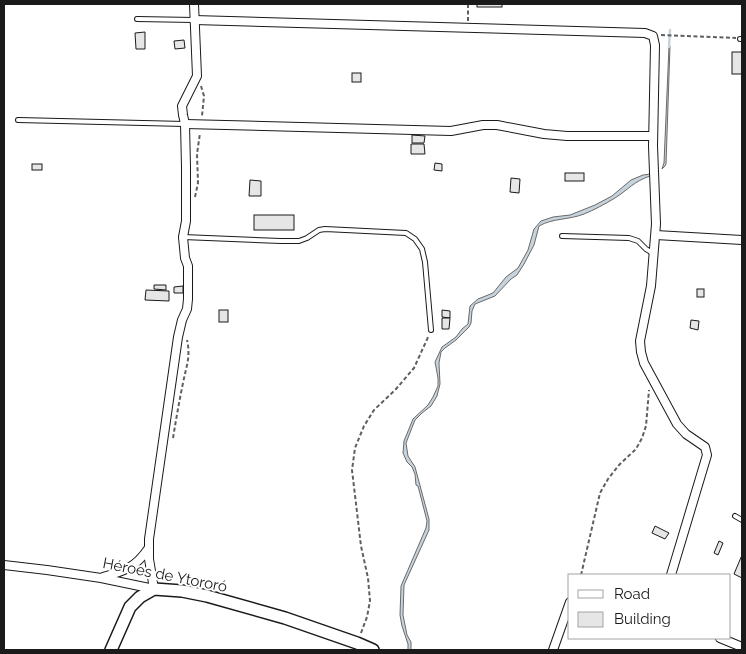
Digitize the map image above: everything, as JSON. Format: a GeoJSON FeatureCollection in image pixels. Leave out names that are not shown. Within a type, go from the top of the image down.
{"type":"FeatureCollection","features":[{"type":"Feature","properties":{"kind":"main road","name":"Héroes de Ytororó"},"geometry":{"type":"LineString","coordinates":[[154,589],[182,591],[207,596],[285,618],[373,650]]}},
{"type":"Feature","properties":{"kind":"main road"},"geometry":{"type":"LineString","coordinates":[[111,650],[130,607],[140,597],[154,589]]}},
{"type":"Feature","properties":{"kind":"street"},"geometry":{"type":"LineString","coordinates":[[154,589],[148,550],[149,540],[178,337],[180,325],[188,304],[188,266],[184,237],[186,221],[185,124],[182,106],[197,76],[194,4]]}},
{"type":"Feature","properties":{"kind":"street"},"geometry":{"type":"LineString","coordinates":[[194,20],[645,33],[653,36],[655,45],[653,136],[656,235],[651,286],[640,341],[641,352],[644,363],[677,424],[686,434],[705,446],[707,455],[671,574]]}},
{"type":"Feature","properties":{"kind":"street"},"geometry":{"type":"LineString","coordinates":[[185,124],[451,131],[483,125],[497,125],[544,134],[567,136],[653,136]]}},
{"type":"Feature","properties":{"kind":"street"},"geometry":{"type":"LineString","coordinates":[[656,235],[742,240]]}},
{"type":"Feature","properties":{"kind":"street"},"geometry":{"type":"LineString","coordinates":[[101,578],[130,568],[148,550]]}},
{"type":"Feature","properties":{"kind":"street","name":"Héroes de Ytororó"},"geometry":{"type":"LineString","coordinates":[[4,565],[101,578],[154,589]]}},
{"type":"Feature","properties":{"kind":"street"},"geometry":{"type":"LineString","coordinates":[[553,650],[568,608]]}},
{"type":"Feature","properties":{"kind":"street"},"geometry":{"type":"LineString","coordinates":[[722,639],[742,647]]}},
{"type":"Feature","properties":{"kind":"lane"},"geometry":{"type":"LineString","coordinates":[[137,20],[194,20]]}},
{"type":"Feature","properties":{"kind":"lane"},"geometry":{"type":"LineString","coordinates":[[18,120],[185,124]]}},
{"type":"Feature","properties":{"kind":"lane"},"geometry":{"type":"LineString","coordinates":[[184,237],[299,241],[319,230],[325,229],[406,233],[415,239],[422,248],[431,330]]}},
{"type":"Feature","properties":{"kind":"lane"},"geometry":{"type":"LineString","coordinates":[[562,236],[629,238],[638,241],[654,254]]}},
{"type":"Feature","properties":{"kind":"lane"},"geometry":{"type":"LineString","coordinates":[[735,516],[742,520]]}},
{"type":"Feature","properties":{"kind":"path"},"geometry":{"type":"LineString","coordinates":[[468,4],[468,29]]}},
{"type":"Feature","properties":{"kind":"path"},"geometry":{"type":"LineString","coordinates":[[662,34],[741,39]]}},
{"type":"Feature","properties":{"kind":"path"},"geometry":{"type":"LineString","coordinates":[[192,203],[198,182],[197,154],[204,96],[197,76]]}},
{"type":"Feature","properties":{"kind":"path"},"geometry":{"type":"LineString","coordinates":[[357,643],[370,601],[353,485],[352,470],[356,448],[364,426],[374,410],[414,368],[431,330]]}},
{"type":"Feature","properties":{"kind":"path"},"geometry":{"type":"LineString","coordinates":[[171,446],[183,379],[189,357],[186,338]]}},
{"type":"Feature","properties":{"kind":"path"},"geometry":{"type":"LineString","coordinates":[[581,574],[600,492],[620,465],[636,449],[642,438],[646,426],[651,376]]}},
{"type":"Feature","properties":{"kind":"shaded area"},"geometry":{"type":"Polygon","coordinates":[[[669,46],[666,164],[662,169],[664,163],[669,46]]]}},
{"type":"Feature","properties":{"kind":"shaded area"},"geometry":{"type":"Polygon","coordinates":[[[650,174],[650,176],[635,183],[615,198],[592,211],[539,226],[534,245],[517,275],[495,296],[475,304],[469,327],[441,352],[439,363],[440,384],[437,396],[431,406],[415,420],[406,443],[408,456],[415,467],[429,519],[429,530],[404,585],[403,615],[407,635],[411,642],[411,650],[408,650],[400,615],[401,586],[426,528],[427,521],[418,486],[416,485],[415,474],[403,453],[404,441],[413,419],[428,405],[438,386],[435,362],[442,347],[456,337],[468,324],[470,306],[478,299],[493,293],[506,277],[518,268],[528,250],[534,229],[541,221],[570,215],[595,205],[612,196],[631,180],[650,174]]]}},
{"type":"Feature","properties":{"kind":"building"},"geometry":{"type":"Polygon","coordinates":[[[477,4],[502,4],[502,7],[477,7],[477,4]]]}},
{"type":"Feature","properties":{"kind":"building"},"geometry":{"type":"Polygon","coordinates":[[[145,32],[145,49],[136,49],[135,33],[145,32]]]}},
{"type":"Feature","properties":{"kind":"building"},"geometry":{"type":"Polygon","coordinates":[[[184,40],[185,48],[175,49],[174,41],[184,40]]]}},
{"type":"Feature","properties":{"kind":"building"},"geometry":{"type":"Polygon","coordinates":[[[732,52],[742,52],[742,74],[732,74],[732,52]]]}},
{"type":"Feature","properties":{"kind":"building"},"geometry":{"type":"Polygon","coordinates":[[[352,73],[361,73],[361,82],[352,82],[352,73]]]}},
{"type":"Feature","properties":{"kind":"building"},"geometry":{"type":"Polygon","coordinates":[[[412,135],[425,136],[424,143],[412,143],[412,135]]]}},
{"type":"Feature","properties":{"kind":"building"},"geometry":{"type":"Polygon","coordinates":[[[411,144],[424,144],[425,154],[411,154],[411,144]]]}},
{"type":"Feature","properties":{"kind":"building"},"geometry":{"type":"Polygon","coordinates":[[[435,163],[442,164],[442,171],[434,170],[435,163]]]}},
{"type":"Feature","properties":{"kind":"building"},"geometry":{"type":"Polygon","coordinates":[[[32,164],[42,164],[42,170],[32,170],[32,164]]]}},
{"type":"Feature","properties":{"kind":"building"},"geometry":{"type":"Polygon","coordinates":[[[565,173],[584,173],[584,181],[565,181],[565,173]]]}},
{"type":"Feature","properties":{"kind":"building"},"geometry":{"type":"Polygon","coordinates":[[[511,178],[520,179],[519,193],[510,192],[511,178]]]}},
{"type":"Feature","properties":{"kind":"building"},"geometry":{"type":"Polygon","coordinates":[[[250,180],[261,181],[261,196],[249,196],[250,180]]]}},
{"type":"Feature","properties":{"kind":"building"},"geometry":{"type":"Polygon","coordinates":[[[254,215],[294,215],[294,230],[254,230],[254,215]]]}},
{"type":"Feature","properties":{"kind":"building"},"geometry":{"type":"Polygon","coordinates":[[[154,285],[166,285],[166,290],[154,289],[154,285]]]}},
{"type":"Feature","properties":{"kind":"building"},"geometry":{"type":"Polygon","coordinates":[[[183,286],[183,293],[174,293],[174,287],[183,286]]]}},
{"type":"Feature","properties":{"kind":"building"},"geometry":{"type":"Polygon","coordinates":[[[697,289],[704,289],[704,297],[697,297],[697,289]]]}},
{"type":"Feature","properties":{"kind":"building"},"geometry":{"type":"Polygon","coordinates":[[[146,290],[169,291],[169,301],[145,300],[146,290]]]}},
{"type":"Feature","properties":{"kind":"building"},"geometry":{"type":"Polygon","coordinates":[[[219,310],[228,310],[228,322],[219,322],[219,310]]]}},
{"type":"Feature","properties":{"kind":"building"},"geometry":{"type":"Polygon","coordinates":[[[442,310],[450,311],[450,318],[442,317],[442,310]]]}},
{"type":"Feature","properties":{"kind":"building"},"geometry":{"type":"Polygon","coordinates":[[[442,318],[450,318],[449,329],[442,329],[442,318]]]}},
{"type":"Feature","properties":{"kind":"building"},"geometry":{"type":"Polygon","coordinates":[[[691,320],[699,321],[698,330],[690,328],[691,320]]]}},
{"type":"Feature","properties":{"kind":"building"},"geometry":{"type":"Polygon","coordinates":[[[655,526],[669,533],[665,539],[652,533],[655,526]]]}},
{"type":"Feature","properties":{"kind":"building"},"geometry":{"type":"Polygon","coordinates":[[[719,541],[723,543],[718,555],[714,553],[719,541]]]}},
{"type":"Feature","properties":{"kind":"building"},"geometry":{"type":"Polygon","coordinates":[[[742,555],[742,578],[734,574],[742,555]]]}},
{"type":"Feature","properties":{"kind":"waterway"},"geometry":{"type":"LineString","coordinates":[[669,47],[670,30]]}}]}
